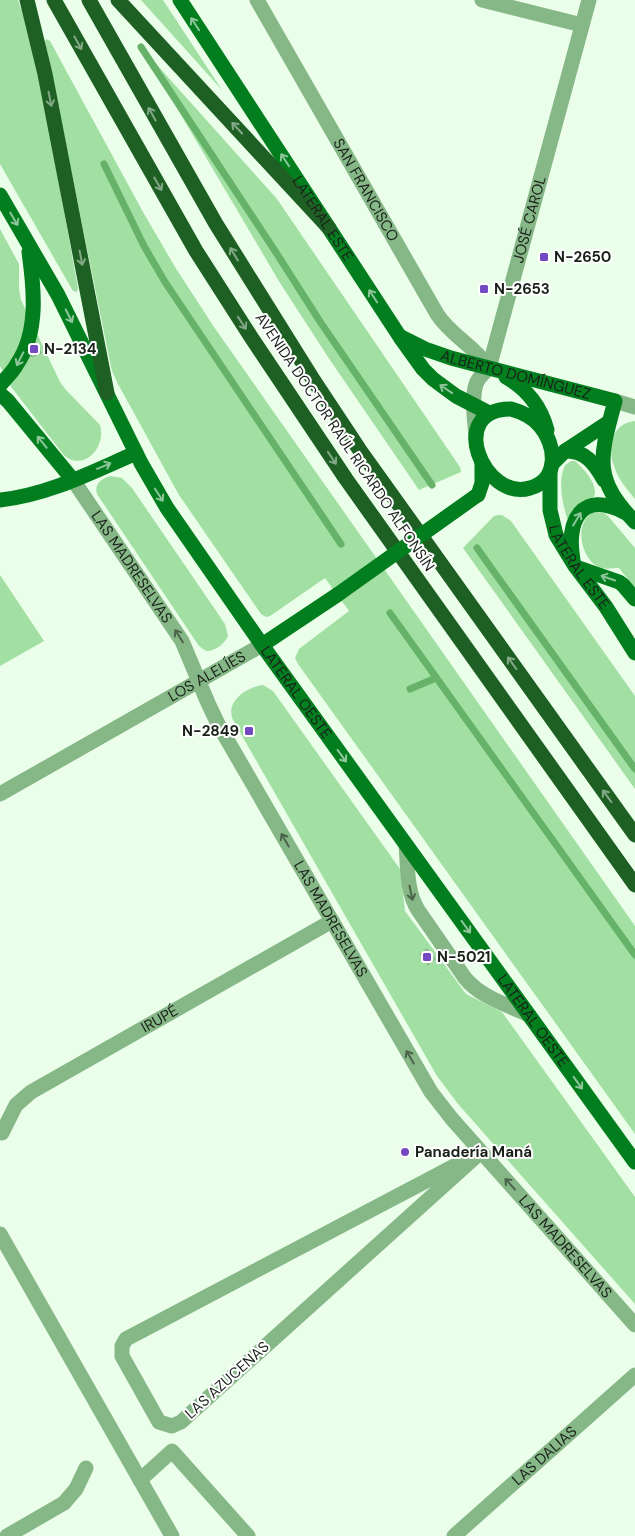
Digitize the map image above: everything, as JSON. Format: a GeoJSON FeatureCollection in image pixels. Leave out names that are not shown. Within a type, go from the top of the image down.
{"type":"FeatureCollection","features":[{"type":"Feature","properties":{"kind":"highway"},"geometry":{"type":"LineString","coordinates":[[27,0],[46,74],[107,393]]}},
{"type":"Feature","properties":{"kind":"highway","name":"AVENIDA DOCTOR RAÚL RICARDO ALFONSÍN"},"geometry":{"type":"LineString","coordinates":[[54,0],[196,250],[251,337],[346,479],[635,885]]}},
{"type":"Feature","properties":{"kind":"highway","name":"AVENIDA DOCTOR RAÚL RICARDO ALFONSÍN"},"geometry":{"type":"LineString","coordinates":[[88,0],[203,202],[262,301],[318,388],[358,449],[635,835]]}},
{"type":"Feature","properties":{"kind":"highway"},"geometry":{"type":"LineString","coordinates":[[118,0],[329,228]]}},
{"type":"Feature","properties":{"kind":"main road","name":"LATERAL ESTE"},"geometry":{"type":"LineString","coordinates":[[180,0],[423,370],[443,388],[474,406],[492,412]]}},
{"type":"Feature","properties":{"kind":"main road","name":"LATERAL OESTE"},"geometry":{"type":"LineString","coordinates":[[0,195],[58,295],[136,453],[164,502],[262,645],[635,1162]]}},
{"type":"Feature","properties":{"kind":"main road"},"geometry":{"type":"LineString","coordinates":[[0,385],[18,364],[31,330],[34,284],[28,243]]}},
{"type":"Feature","properties":{"kind":"main road","name":"ALBERTO DOMÍNGUEZ"},"geometry":{"type":"LineString","coordinates":[[400,337],[437,354],[615,402]]}},
{"type":"Feature","properties":{"kind":"main road"},"geometry":{"type":"LineString","coordinates":[[489,368],[520,386],[530,396],[540,411],[552,448],[551,468]]}},
{"type":"Feature","properties":{"kind":"main road"},"geometry":{"type":"LineString","coordinates":[[0,394],[8,401],[73,480]]}},
{"type":"Feature","properties":{"kind":"main road"},"geometry":{"type":"LineString","coordinates":[[590,395],[549,394],[530,396],[492,412],[479,423],[476,437],[478,454],[482,462],[494,478],[507,487],[525,490],[533,488],[546,478],[551,468],[565,451],[610,422]]}},
{"type":"Feature","properties":{"kind":"main road"},"geometry":{"type":"LineString","coordinates":[[606,483],[603,450],[615,402]]}},
{"type":"Feature","properties":{"kind":"main road"},"geometry":{"type":"LineString","coordinates":[[492,412],[511,409],[526,414],[540,425],[549,440]]}},
{"type":"Feature","properties":{"kind":"main road"},"geometry":{"type":"LineString","coordinates":[[565,451],[579,452],[595,466],[630,518]]}},
{"type":"Feature","properties":{"kind":"main road"},"geometry":{"type":"LineString","coordinates":[[0,500],[43,492],[136,453]]}},
{"type":"Feature","properties":{"kind":"main road"},"geometry":{"type":"LineString","coordinates":[[477,495],[482,483],[482,462]]}},
{"type":"Feature","properties":{"kind":"main road","name":"LATERAL ESTE"},"geometry":{"type":"LineString","coordinates":[[551,468],[549,500],[556,536],[575,566],[606,607],[635,653]]}},
{"type":"Feature","properties":{"kind":"main road","name":"LOS ALELÍES"},"geometry":{"type":"LineString","coordinates":[[262,645],[337,595],[477,495],[507,487]]}},
{"type":"Feature","properties":{"kind":"main road"},"geometry":{"type":"LineString","coordinates":[[630,518],[606,504],[597,504],[583,510],[573,524],[571,534],[575,566],[623,584],[635,599]]}},
{"type":"Feature","properties":{"kind":"street","name":"SAN FRANCISCO"},"geometry":{"type":"LineString","coordinates":[[257,0],[437,314],[448,329],[471,347],[489,368]]}},
{"type":"Feature","properties":{"kind":"street"},"geometry":{"type":"LineString","coordinates":[[482,0],[582,25]]}},
{"type":"Feature","properties":{"kind":"street","name":"JOSÉ CAROL"},"geometry":{"type":"LineString","coordinates":[[476,437],[474,406],[476,384],[489,368],[589,0]]}},
{"type":"Feature","properties":{"kind":"street","name":"ALBERTO DOMÍNGUEZ"},"geometry":{"type":"LineString","coordinates":[[615,402],[635,407]]}},
{"type":"Feature","properties":{"kind":"street","name":"LAS MADRESELVAS"},"geometry":{"type":"LineString","coordinates":[[73,480],[187,650],[218,724],[431,1092],[452,1119],[635,1325]]}},
{"type":"Feature","properties":{"kind":"street","name":"LOS ALELÍES"},"geometry":{"type":"LineString","coordinates":[[0,794],[262,645]]}},
{"type":"Feature","properties":{"kind":"street"},"geometry":{"type":"LineString","coordinates":[[406,845],[412,900],[465,978],[474,988],[529,1016]]}},
{"type":"Feature","properties":{"kind":"street","name":"IRUPÉ"},"geometry":{"type":"LineString","coordinates":[[2,1133],[16,1105],[31,1092],[332,921]]}},
{"type":"Feature","properties":{"kind":"street","name":"LAS AZUCENAS"},"geometry":{"type":"LineString","coordinates":[[481,1152],[181,1422],[168,1426],[159,1422],[122,1356],[122,1346],[126,1339],[481,1152]]}},
{"type":"Feature","properties":{"kind":"street"},"geometry":{"type":"LineString","coordinates":[[0,1234],[172,1536]]}},
{"type":"Feature","properties":{"kind":"street","name":"LAS DALIAS"},"geometry":{"type":"LineString","coordinates":[[454,1536],[635,1375]]}},
{"type":"Feature","properties":{"kind":"street"},"geometry":{"type":"LineString","coordinates":[[140,1480],[172,1451],[248,1536]]}},
{"type":"Feature","properties":{"kind":"street"},"geometry":{"type":"LineString","coordinates":[[7,1536],[64,1503],[76,1489],[86,1468]]}},
{"type":"Feature","properties":{"kind":"green space"},"geometry":{"type":"Polygon","coordinates":[[[0,0],[18,0],[26,23],[39,75],[78,288],[77,292],[73,291],[0,164],[0,0]]]}},
{"type":"Feature","properties":{"kind":"green space"},"geometry":{"type":"Polygon","coordinates":[[[141,0],[163,0],[222,90],[141,0]]]}},
{"type":"Feature","properties":{"kind":"green space"},"geometry":{"type":"Polygon","coordinates":[[[46,39],[50,41],[175,267],[214,327],[635,926],[635,1134],[298,664],[295,658],[299,649],[349,611],[325,578],[270,616],[266,617],[261,614],[179,495],[118,384],[112,371],[109,357],[45,42],[46,39]]]}},
{"type":"Feature","properties":{"kind":"green space"},"geometry":{"type":"Polygon","coordinates":[[[141,47],[277,199],[460,467],[461,472],[419,490],[280,283],[141,47]]]}},
{"type":"Feature","properties":{"kind":"green space"},"geometry":{"type":"Polygon","coordinates":[[[0,229],[19,264],[21,300],[60,382],[100,425],[100,442],[91,456],[84,460],[70,459],[63,454],[12,388],[0,366],[0,229]]]}},
{"type":"Feature","properties":{"kind":"green space"},"geometry":{"type":"Polygon","coordinates":[[[635,421],[635,499],[618,475],[611,451],[616,431],[621,426],[635,421]]]}},
{"type":"Feature","properties":{"kind":"green space"},"geometry":{"type":"Polygon","coordinates":[[[575,461],[593,482],[595,492],[594,497],[585,501],[568,522],[563,501],[561,479],[565,465],[575,461]]]}},
{"type":"Feature","properties":{"kind":"green space"},"geometry":{"type":"Polygon","coordinates":[[[110,476],[122,478],[132,488],[225,624],[228,636],[216,648],[206,651],[199,646],[97,494],[96,487],[99,482],[110,476]]]}},
{"type":"Feature","properties":{"kind":"green space"},"geometry":{"type":"Polygon","coordinates":[[[595,512],[604,513],[608,516],[635,548],[635,588],[619,568],[601,568],[592,563],[587,556],[582,539],[582,530],[588,516],[595,512]]]}},
{"type":"Feature","properties":{"kind":"green space"},"geometry":{"type":"Polygon","coordinates":[[[502,515],[511,521],[635,696],[635,789],[463,548],[494,516],[502,515]]]}},
{"type":"Feature","properties":{"kind":"green space"},"geometry":{"type":"Polygon","coordinates":[[[0,575],[44,641],[0,666],[0,575]]]}},
{"type":"Feature","properties":{"kind":"green space"},"geometry":{"type":"Polygon","coordinates":[[[263,685],[273,691],[400,869],[405,911],[466,994],[502,1012],[635,1197],[635,1304],[458,1104],[437,1076],[233,720],[232,707],[239,696],[250,689],[263,685]]]}},
{"type":"Feature","properties":{"kind":"building"},"geometry":{"type":"Polygon","coordinates":[[[35,341],[41,353],[32,357],[27,345],[35,341]]]}},
{"type":"Feature","properties":{"kind":"building"},"geometry":{"type":"Polygon","coordinates":[[[427,949],[435,959],[428,965],[420,954],[427,949]]]}},
{"type":"Feature","properties":{"kind":"waterway"},"geometry":{"type":"LineString","coordinates":[[141,47],[321,323],[432,485]]}},
{"type":"Feature","properties":{"kind":"waterway"},"geometry":{"type":"LineString","coordinates":[[104,164],[144,246],[165,282],[341,544]]}},
{"type":"Feature","properties":{"kind":"waterway"},"geometry":{"type":"LineString","coordinates":[[477,548],[635,769]]}},
{"type":"Feature","properties":{"kind":"waterway"},"geometry":{"type":"LineString","coordinates":[[390,613],[635,955]]}},
{"type":"Feature","properties":{"kind":"waterway"},"geometry":{"type":"LineString","coordinates":[[410,689],[436,678]]}},
{"type":"Feature","properties":{"kind":"place","name":"N-2650"},"geometry":{"type":"Point","coordinates":[544,257]}},
{"type":"Feature","properties":{"kind":"place","name":"N-2653"},"geometry":{"type":"Point","coordinates":[484,289]}},
{"type":"Feature","properties":{"kind":"place","name":"N-2134"},"geometry":{"type":"Point","coordinates":[34,349]}},
{"type":"Feature","properties":{"kind":"place","name":"N-2849"},"geometry":{"type":"Point","coordinates":[249,731]}},
{"type":"Feature","properties":{"kind":"place","name":"N-5021"},"geometry":{"type":"Point","coordinates":[427,957]}},
{"type":"Feature","properties":{"kind":"place","name":"Panadería Maná"},"geometry":{"type":"Point","coordinates":[405,1152]}}]}
